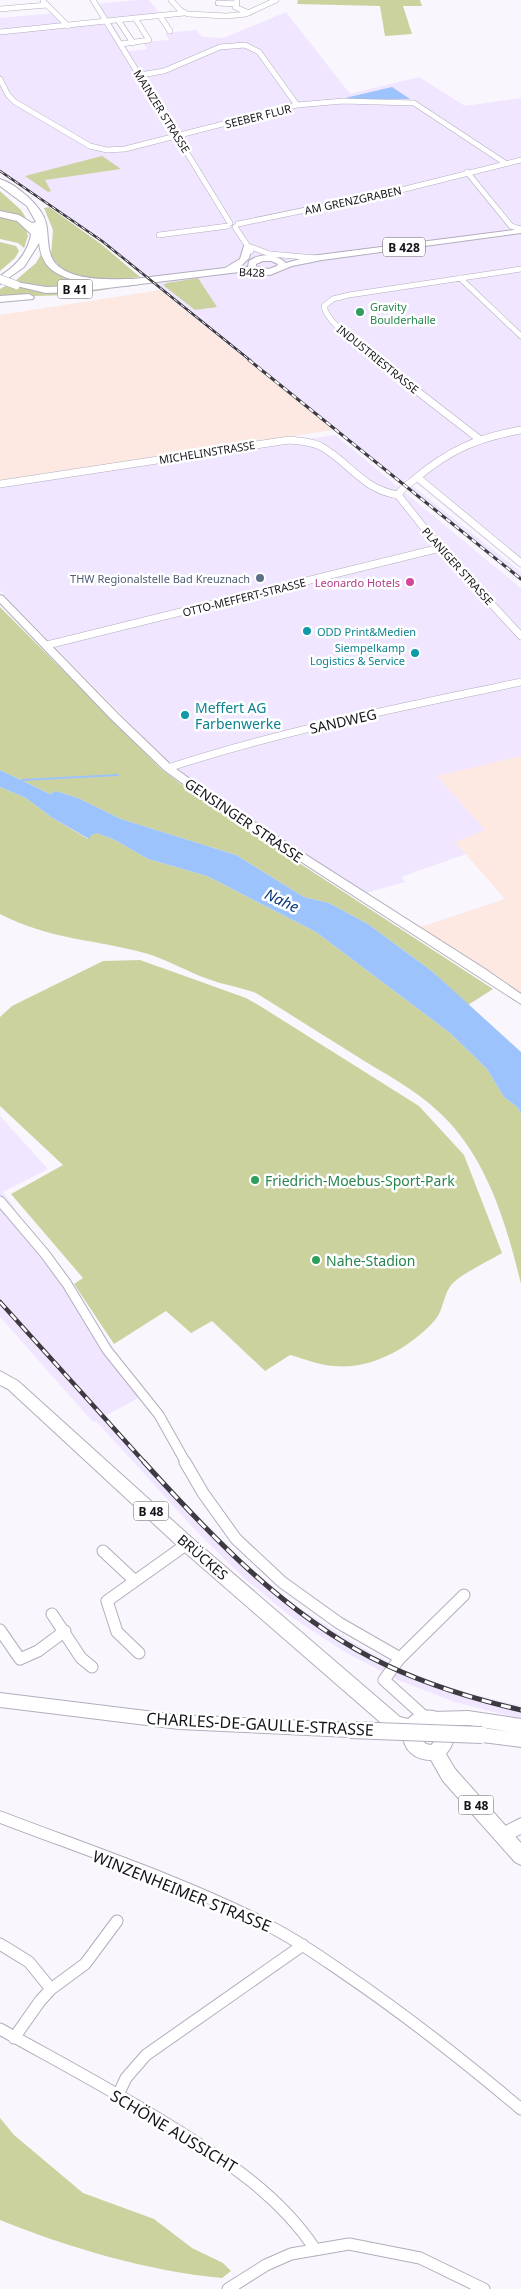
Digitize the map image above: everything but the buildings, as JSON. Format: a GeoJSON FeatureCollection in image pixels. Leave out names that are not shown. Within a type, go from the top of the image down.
{"type":"FeatureCollection","features":[{"type":"Feature","properties":{"kind":"highway","name":"B 41"},"geometry":{"type":"LineString","coordinates":[[0,182],[33,208],[41,221],[40,234],[28,256],[15,270],[0,280]]}},
{"type":"Feature","properties":{"kind":"highway","name":"B 41"},"geometry":{"type":"LineString","coordinates":[[0,187],[26,208],[40,234],[47,258],[62,272],[88,280],[135,282]]}},
{"type":"Feature","properties":{"kind":"highway"},"geometry":{"type":"LineString","coordinates":[[0,214],[21,218],[40,234],[39,250],[29,264],[0,286]]}},
{"type":"Feature","properties":{"kind":"highway"},"geometry":{"type":"LineString","coordinates":[[0,298],[29,297]]}},
{"type":"Feature","properties":{"kind":"main road","name":"B 428"},"geometry":{"type":"LineString","coordinates":[[275,262],[320,258],[509,229],[521,230]]}},
{"type":"Feature","properties":{"kind":"main road"},"geometry":{"type":"LineString","coordinates":[[215,272],[242,263],[250,249]]}},
{"type":"Feature","properties":{"kind":"main road","name":"B428"},"geometry":{"type":"LineString","coordinates":[[215,272],[248,270],[271,273],[320,258]]}},
{"type":"Feature","properties":{"kind":"main road"},"geometry":{"type":"LineString","coordinates":[[29,297],[93,293],[135,282],[275,262]]}},
{"type":"Feature","properties":{"kind":"main road"},"geometry":{"type":"LineString","coordinates":[[254,265],[270,272],[275,262]]}},
{"type":"Feature","properties":{"kind":"main road","name":"B 41"},"geometry":{"type":"LineString","coordinates":[[0,280],[46,290],[68,290],[135,282]]}},
{"type":"Feature","properties":{"kind":"main road","name":"BRÜCKES"},"geometry":{"type":"LineString","coordinates":[[0,1377],[13,1385],[187,1544],[386,1717],[395,1724],[424,1722]]}},
{"type":"Feature","properties":{"kind":"main road"},"geometry":{"type":"LineString","coordinates":[[424,1722],[443,1725],[448,1735],[445,1745],[436,1751],[430,1752],[418,1748],[411,1739],[424,1722]]}},
{"type":"Feature","properties":{"kind":"main road","name":"B 48"},"geometry":{"type":"LineString","coordinates":[[436,1751],[450,1776],[502,1835],[520,1852]]}},
{"type":"Feature","properties":{"kind":"street"},"geometry":{"type":"LineString","coordinates":[[42,0],[68,26]]}},
{"type":"Feature","properties":{"kind":"street","name":"MAINZER STRASSE"},"geometry":{"type":"LineString","coordinates":[[93,0],[233,225],[250,249],[254,265]]}},
{"type":"Feature","properties":{"kind":"street"},"geometry":{"type":"LineString","coordinates":[[171,0],[184,13]]}},
{"type":"Feature","properties":{"kind":"street"},"geometry":{"type":"LineString","coordinates":[[0,32],[184,13],[196,16],[231,16],[249,13],[276,0]]}},
{"type":"Feature","properties":{"kind":"street"},"geometry":{"type":"LineString","coordinates":[[218,3],[237,2],[237,9],[249,13]]}},
{"type":"Feature","properties":{"kind":"street"},"geometry":{"type":"LineString","coordinates":[[0,9],[47,5]]}},
{"type":"Feature","properties":{"kind":"street"},"geometry":{"type":"LineString","coordinates":[[160,16],[170,31]]}},
{"type":"Feature","properties":{"kind":"street"},"geometry":{"type":"LineString","coordinates":[[120,44],[150,40],[135,18]]}},
{"type":"Feature","properties":{"kind":"street"},"geometry":{"type":"LineString","coordinates":[[118,20],[133,43]]}},
{"type":"Feature","properties":{"kind":"street","name":"SEEBER FLUR"},"geometry":{"type":"LineString","coordinates":[[0,79],[8,95],[15,102],[90,146],[107,150],[125,149],[290,109],[297,105],[259,52],[245,45],[220,47],[164,71],[140,75]]}},
{"type":"Feature","properties":{"kind":"street"},"geometry":{"type":"LineString","coordinates":[[297,105],[343,100],[414,103],[505,163]]}},
{"type":"Feature","properties":{"kind":"street","name":"AM GRENZGRABEN"},"geometry":{"type":"LineString","coordinates":[[233,225],[388,193],[521,160]]}},
{"type":"Feature","properties":{"kind":"street"},"geometry":{"type":"LineString","coordinates":[[467,172],[509,229]]}},
{"type":"Feature","properties":{"kind":"street"},"geometry":{"type":"LineString","coordinates":[[159,235],[233,225]]}},
{"type":"Feature","properties":{"kind":"street"},"geometry":{"type":"LineString","coordinates":[[250,249],[292,258],[320,258]]}},
{"type":"Feature","properties":{"kind":"street","name":"MAINZER STRASSE"},"geometry":{"type":"LineString","coordinates":[[250,249],[275,262]]}},
{"type":"Feature","properties":{"kind":"street","name":"INDUSTRIESTRASSE"},"geometry":{"type":"LineString","coordinates":[[479,439],[352,340],[325,313],[324,306],[349,295],[521,269]]}},
{"type":"Feature","properties":{"kind":"street"},"geometry":{"type":"LineString","coordinates":[[460,278],[521,336]]}},
{"type":"Feature","properties":{"kind":"street"},"geometry":{"type":"LineString","coordinates":[[398,495],[417,477],[453,450],[479,439],[521,430]]}},
{"type":"Feature","properties":{"kind":"street","name":"MICHELINSTRASSE"},"geometry":{"type":"LineString","coordinates":[[0,484],[289,440],[305,441],[322,447],[374,490],[398,495]]}},
{"type":"Feature","properties":{"kind":"street"},"geometry":{"type":"LineString","coordinates":[[417,477],[521,563]]}},
{"type":"Feature","properties":{"kind":"street","name":"PLANIGER STRASSE"},"geometry":{"type":"LineString","coordinates":[[398,495],[440,548],[521,636]]}},
{"type":"Feature","properties":{"kind":"street","name":"OTTO-MEFFERT-STRASSE"},"geometry":{"type":"LineString","coordinates":[[47,645],[440,548]]}},
{"type":"Feature","properties":{"kind":"street","name":"GENSINGER STRASSE"},"geometry":{"type":"LineString","coordinates":[[0,598],[114,716],[168,768],[208,797],[521,1000]]}},
{"type":"Feature","properties":{"kind":"street","name":"SANDWEG"},"geometry":{"type":"LineString","coordinates":[[168,768],[228,749],[391,710],[521,682]]}},
{"type":"Feature","properties":{"kind":"street"},"geometry":{"type":"LineString","coordinates":[[0,1201],[46,1254],[67,1284],[107,1350],[159,1415],[203,1493],[236,1539],[290,1588],[339,1623],[400,1658]]}},
{"type":"Feature","properties":{"kind":"street"},"geometry":{"type":"LineString","coordinates":[[140,1653],[117,1632],[107,1601],[187,1544]]}},
{"type":"Feature","properties":{"kind":"street"},"geometry":{"type":"LineString","coordinates":[[104,1551],[135,1582]]}},
{"type":"Feature","properties":{"kind":"street"},"geometry":{"type":"LineString","coordinates":[[464,1595],[400,1658],[384,1680],[424,1722],[468,1718],[521,1726]]}},
{"type":"Feature","properties":{"kind":"street"},"geometry":{"type":"LineString","coordinates":[[52,1614],[81,1658],[92,1667]]}},
{"type":"Feature","properties":{"kind":"street"},"geometry":{"type":"LineString","coordinates":[[0,1630],[20,1659],[32,1656],[41,1647],[65,1631]]}},
{"type":"Feature","properties":{"kind":"street","name":"CHARLES-DE-GAULLE-STRASSE"},"geometry":{"type":"LineString","coordinates":[[0,1700],[179,1722],[482,1735],[521,1740]]}},
{"type":"Feature","properties":{"kind":"street","name":"WINZENHEIMER STRASSE"},"geometry":{"type":"LineString","coordinates":[[0,1817],[245,1914],[303,1945],[387,2002],[521,2108]]}},
{"type":"Feature","properties":{"kind":"street"},"geometry":{"type":"LineString","coordinates":[[502,1835],[521,1826]]}},
{"type":"Feature","properties":{"kind":"street"},"geometry":{"type":"LineString","coordinates":[[14,2038],[51,1989],[85,1964],[117,1921]]}},
{"type":"Feature","properties":{"kind":"street"},"geometry":{"type":"LineString","coordinates":[[0,1944],[33,1963],[51,1989]]}},
{"type":"Feature","properties":{"kind":"street"},"geometry":{"type":"LineString","coordinates":[[118,2095],[126,2078],[146,2055],[303,1945]]}},
{"type":"Feature","properties":{"kind":"street","name":"SCHÖNE AUSSICHT"},"geometry":{"type":"LineString","coordinates":[[0,2030],[178,2130],[244,2174],[301,2228],[315,2249]]}},
{"type":"Feature","properties":{"kind":"street"},"geometry":{"type":"LineString","coordinates":[[228,2289],[266,2265],[291,2254],[349,2244],[420,2258],[484,2289]]}},
{"type":"Feature","properties":{"kind":"shaded area"},"geometry":{"type":"Polygon","coordinates":[[[149,0],[161,16],[111,21],[129,51],[147,49],[143,42],[169,40],[165,33],[196,30],[202,37],[224,38],[286,12],[350,94],[419,77],[465,106],[521,98],[521,569],[410,478],[405,480],[521,572],[521,582],[104,244],[0,172],[0,18],[55,13],[68,26],[105,22],[96,4],[149,0]]]}},
{"type":"Feature","properties":{"kind":"shaded area"},"geometry":{"type":"Polygon","coordinates":[[[160,290],[333,430],[0,480],[0,315],[160,290]]]}},
{"type":"Feature","properties":{"kind":"shaded area"},"geometry":{"type":"Polygon","coordinates":[[[335,435],[521,588],[521,994],[421,927],[505,899],[466,854],[401,877],[405,882],[366,893],[206,792],[166,760],[0,591],[0,488],[15,484],[335,435]]]}},
{"type":"Feature","properties":{"kind":"shaded area"},"geometry":{"type":"Polygon","coordinates":[[[521,756],[521,994],[421,927],[505,899],[455,842],[485,830],[437,776],[521,756]]]}},
{"type":"Feature","properties":{"kind":"shaded area"},"geometry":{"type":"Polygon","coordinates":[[[0,1116],[48,1169],[3,1192],[113,1347],[109,1350],[146,1394],[105,1416],[204,1525],[252,1570],[296,1606],[352,1642],[405,1671],[459,1691],[521,1706],[521,1719],[455,1702],[398,1680],[345,1652],[290,1616],[244,1578],[200,1535],[96,1421],[93,1422],[0,1317],[0,1116]]]}},
{"type":"Feature","properties":{"kind":"green space"},"geometry":{"type":"Polygon","coordinates":[[[298,0],[420,0],[422,6],[403,6],[412,34],[385,36],[380,6],[297,4],[298,0]]]}},
{"type":"Feature","properties":{"kind":"green space"},"geometry":{"type":"Polygon","coordinates":[[[102,156],[121,169],[45,180],[51,191],[48,192],[25,176],[102,156]]]}},
{"type":"Feature","properties":{"kind":"green space"},"geometry":{"type":"Polygon","coordinates":[[[0,191],[21,210],[26,218],[0,212],[0,191]]]}},
{"type":"Feature","properties":{"kind":"green space"},"geometry":{"type":"Polygon","coordinates":[[[49,207],[101,244],[140,277],[91,279],[68,272],[58,265],[51,255],[53,230],[44,208],[49,207]]]}},
{"type":"Feature","properties":{"kind":"green space"},"geometry":{"type":"Polygon","coordinates":[[[0,216],[14,218],[24,223],[28,236],[24,248],[18,243],[0,239],[0,216]]]}},
{"type":"Feature","properties":{"kind":"green space"},"geometry":{"type":"Polygon","coordinates":[[[0,242],[16,246],[19,251],[15,258],[0,271],[0,242]]]}},
{"type":"Feature","properties":{"kind":"green space"},"geometry":{"type":"Polygon","coordinates":[[[43,251],[55,272],[65,278],[102,283],[58,286],[26,284],[15,281],[36,263],[43,251]]]}},
{"type":"Feature","properties":{"kind":"green space"},"geometry":{"type":"Polygon","coordinates":[[[198,278],[217,307],[195,310],[163,285],[167,283],[198,278]]]}},
{"type":"Feature","properties":{"kind":"green space"},"geometry":{"type":"Polygon","coordinates":[[[7,285],[48,292],[110,289],[69,295],[0,297],[0,289],[7,285]]]}},
{"type":"Feature","properties":{"kind":"green space"},"geometry":{"type":"Polygon","coordinates":[[[0,607],[161,769],[205,802],[493,989],[468,1005],[433,972],[368,924],[329,903],[304,897],[236,855],[121,819],[78,798],[56,791],[50,794],[0,770],[0,607]]]}},
{"type":"Feature","properties":{"kind":"green space"},"geometry":{"type":"Polygon","coordinates":[[[0,787],[26,798],[51,817],[88,839],[91,834],[97,833],[115,840],[148,859],[207,876],[316,932],[450,1033],[487,1069],[504,1097],[517,1107],[521,1113],[521,1284],[503,1220],[476,1158],[449,1122],[420,1096],[256,993],[208,979],[148,954],[55,934],[19,923],[0,914],[0,787]]]}},
{"type":"Feature","properties":{"kind":"green space","name":"Friedrich-Moebus-Sport-Park"},"geometry":{"type":"Polygon","coordinates":[[[140,960],[246,998],[260,1006],[419,1106],[464,1155],[502,1253],[457,1279],[447,1292],[435,1320],[403,1347],[390,1355],[376,1360],[348,1366],[317,1363],[290,1355],[265,1371],[212,1321],[191,1333],[166,1311],[114,1344],[74,1284],[83,1278],[11,1194],[63,1165],[0,1106],[0,1017],[12,1006],[103,961],[140,960]]]}},
{"type":"Feature","properties":{"kind":"green space"},"geometry":{"type":"Polygon","coordinates":[[[0,2118],[14,2135],[83,2193],[154,2219],[192,2248],[223,2263],[231,2271],[222,2278],[194,2275],[137,2264],[81,2249],[0,2220],[0,2118]]]}},
{"type":"Feature","properties":{"kind":"water"},"geometry":{"type":"Polygon","coordinates":[[[392,87],[410,99],[341,99],[392,87]]]}},
{"type":"Feature","properties":{"kind":"water","name":"Nahe"},"geometry":{"type":"Polygon","coordinates":[[[0,770],[50,794],[56,791],[78,798],[121,819],[236,855],[304,897],[329,903],[368,924],[433,972],[521,1052],[521,1113],[517,1107],[504,1097],[487,1069],[450,1033],[316,932],[207,876],[148,859],[115,840],[97,833],[91,835],[89,839],[51,817],[26,798],[0,787],[0,770]]]}},
{"type":"Feature","properties":{"kind":"waterway"},"geometry":{"type":"LineString","coordinates":[[22,780],[118,775]]}},
{"type":"Feature","properties":{"kind":"railway"},"geometry":{"type":"LineString","coordinates":[[0,171],[102,241],[251,361]]}},
{"type":"Feature","properties":{"kind":"railway"},"geometry":{"type":"LineString","coordinates":[[249,360],[521,579]]}},
{"type":"Feature","properties":{"kind":"railway"},"geometry":{"type":"LineString","coordinates":[[0,1302],[145,1463]]}},
{"type":"Feature","properties":{"kind":"railway"},"geometry":{"type":"LineString","coordinates":[[144,1462],[221,1544],[249,1570],[307,1617],[338,1638],[370,1657],[425,1682],[463,1695],[521,1710]]}},
{"type":"Feature","properties":{"kind":"place","name":"Gravity Boulderhalle"},"geometry":{"type":"Point","coordinates":[360,312]}},
{"type":"Feature","properties":{"kind":"place","name":"THW Regionalstelle Bad Kreuznach"},"geometry":{"type":"Point","coordinates":[260,578]}},
{"type":"Feature","properties":{"kind":"place","name":"Leonardo Hotels"},"geometry":{"type":"Point","coordinates":[410,582]}},
{"type":"Feature","properties":{"kind":"place","name":"ODD Print&Medien"},"geometry":{"type":"Point","coordinates":[307,631]}},
{"type":"Feature","properties":{"kind":"place","name":"Siempelkamp Logistics & Service"},"geometry":{"type":"Point","coordinates":[415,653]}},
{"type":"Feature","properties":{"kind":"place","name":"Meffert AG Farbenwerke"},"geometry":{"type":"Point","coordinates":[185,715]}},
{"type":"Feature","properties":{"kind":"place","name":"Friedrich-Moebus-Sport-Park"},"geometry":{"type":"Point","coordinates":[255,1180]}},
{"type":"Feature","properties":{"kind":"place","name":"Nahe-Stadion"},"geometry":{"type":"Point","coordinates":[316,1260]}}]}
